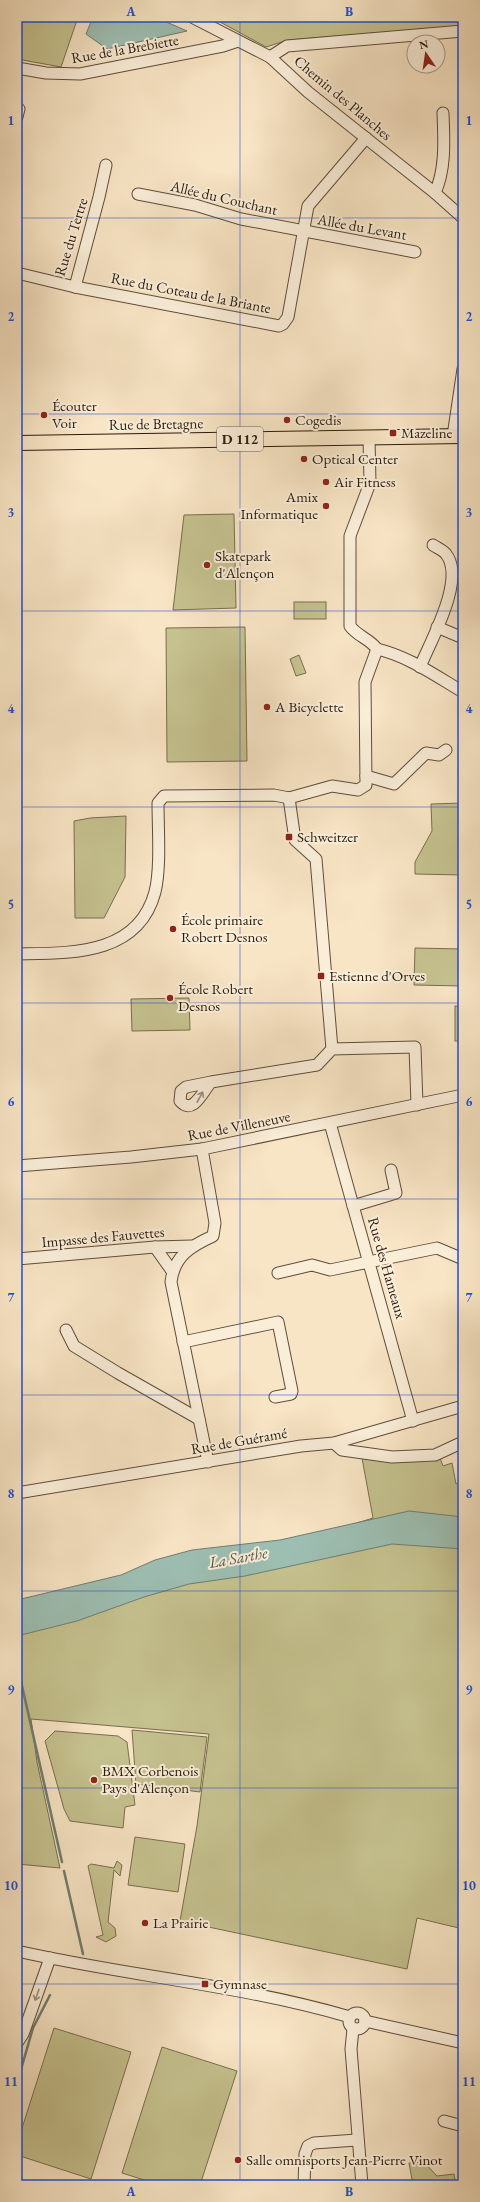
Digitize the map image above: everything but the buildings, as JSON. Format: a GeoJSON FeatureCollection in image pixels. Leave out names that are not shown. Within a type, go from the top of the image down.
{"type":"FeatureCollection","features":[{"type":"Feature","properties":{"kind":"main road","name":"Rue de Bretagne"},"geometry":{"type":"LineString","coordinates":[[17,443],[458,436]]}},
{"type":"Feature","properties":{"kind":"street","name":"Chemin des Planches"},"geometry":{"type":"LineString","coordinates":[[192,17],[270,56],[308,92],[435,193],[463,218]]}},
{"type":"Feature","properties":{"kind":"street"},"geometry":{"type":"LineString","coordinates":[[270,56],[287,46],[463,31]]}},
{"type":"Feature","properties":{"kind":"street","name":"Rue de la Brebiette"},"geometry":{"type":"LineString","coordinates":[[17,68],[46,73],[80,74],[223,46],[238,41]]}},
{"type":"Feature","properties":{"kind":"street"},"geometry":{"type":"LineString","coordinates":[[17,109],[19,109],[17,117]]}},
{"type":"Feature","properties":{"kind":"street"},"geometry":{"type":"LineString","coordinates":[[435,193],[439,184],[444,154],[443,113]]}},
{"type":"Feature","properties":{"kind":"street","name":"Rue du Coteau de la Briante"},"geometry":{"type":"LineString","coordinates":[[75,286],[279,326],[283,324],[288,317],[308,206],[366,138]]}},
{"type":"Feature","properties":{"kind":"street","name":"Rue du Tertre"},"geometry":{"type":"LineString","coordinates":[[17,273],[75,286],[99,197],[106,164]]}},
{"type":"Feature","properties":{"kind":"street","name":"Allée du Couchant"},"geometry":{"type":"LineString","coordinates":[[138,194],[195,205],[241,219],[303,231]]}},
{"type":"Feature","properties":{"kind":"street","name":"Allée du Levant"},"geometry":{"type":"LineString","coordinates":[[303,231],[416,252]]}},
{"type":"Feature","properties":{"kind":"street"},"geometry":{"type":"LineString","coordinates":[[458,436],[463,369]]}},
{"type":"Feature","properties":{"kind":"street"},"geometry":{"type":"LineString","coordinates":[[369,438],[370,483],[350,536],[350,626],[354,631],[372,642],[377,649],[390,652],[420,667],[463,692]]}},
{"type":"Feature","properties":{"kind":"street"},"geometry":{"type":"LineString","coordinates":[[420,667],[450,593],[453,578],[451,563],[446,553],[433,545]]}},
{"type":"Feature","properties":{"kind":"street"},"geometry":{"type":"LineString","coordinates":[[436,627],[463,638]]}},
{"type":"Feature","properties":{"kind":"street"},"geometry":{"type":"LineString","coordinates":[[17,954],[86,952],[119,940],[136,927],[146,912],[155,892],[158,803],[164,796],[274,795],[289,798],[332,786],[358,790],[366,785],[365,682],[377,649]]}},
{"type":"Feature","properties":{"kind":"street"},"geometry":{"type":"LineString","coordinates":[[366,776],[394,784],[426,754],[439,755],[446,750]]}},
{"type":"Feature","properties":{"kind":"street"},"geometry":{"type":"LineString","coordinates":[[289,798],[295,840],[316,859],[332,1049]]}},
{"type":"Feature","properties":{"kind":"street"},"geometry":{"type":"LineString","coordinates":[[211,1082],[317,1065],[332,1049],[415,1046],[417,1105]]}},
{"type":"Feature","properties":{"kind":"street","name":"Rue de Villeneuve"},"geometry":{"type":"LineString","coordinates":[[17,1166],[124,1158],[202,1149],[463,1095]]}},
{"type":"Feature","properties":{"kind":"street","name":"Rue des Hameaux"},"geometry":{"type":"LineString","coordinates":[[330,1123],[414,1422]]}},
{"type":"Feature","properties":{"kind":"street"},"geometry":{"type":"LineString","coordinates":[[202,1149],[215,1223],[213,1236],[192,1246],[172,1271],[171,1282],[208,1462]]}},
{"type":"Feature","properties":{"kind":"street"},"geometry":{"type":"LineString","coordinates":[[353,1206],[396,1193],[391,1170]]}},
{"type":"Feature","properties":{"kind":"street","name":"Impasse des Fauvettes"},"geometry":{"type":"LineString","coordinates":[[17,1259],[154,1247],[192,1246]]}},
{"type":"Feature","properties":{"kind":"street"},"geometry":{"type":"LineString","coordinates":[[154,1247],[172,1271]]}},
{"type":"Feature","properties":{"kind":"street"},"geometry":{"type":"LineString","coordinates":[[278,1274],[312,1264],[330,1270],[437,1248],[463,1259]]}},
{"type":"Feature","properties":{"kind":"street"},"geometry":{"type":"LineString","coordinates":[[183,1342],[278,1322],[292,1391],[291,1394],[274,1398]]}},
{"type":"Feature","properties":{"kind":"street"},"geometry":{"type":"LineString","coordinates":[[66,1330],[74,1346],[118,1373],[199,1418]]}},
{"type":"Feature","properties":{"kind":"street","name":"Rue de Guéramé"},"geometry":{"type":"LineString","coordinates":[[17,1493],[301,1446],[334,1443],[414,1422],[463,1406]]}},
{"type":"Feature","properties":{"kind":"street"},"geometry":{"type":"LineString","coordinates":[[334,1443],[342,1450],[392,1457],[435,1455],[463,1442]]}},
{"type":"Feature","properties":{"kind":"street"},"geometry":{"type":"LineString","coordinates":[[17,1951],[258,1994],[350,2016],[354,2013],[359,2013],[364,2016],[365,2021],[361,2028],[353,2029]]}},
{"type":"Feature","properties":{"kind":"street"},"geometry":{"type":"LineString","coordinates":[[17,2043],[23,2034],[50,1958]]}},
{"type":"Feature","properties":{"kind":"street"},"geometry":{"type":"LineString","coordinates":[[350,2016],[349,2025],[353,2029],[351,2049],[362,2185]]}},
{"type":"Feature","properties":{"kind":"street"},"geometry":{"type":"LineString","coordinates":[[365,2021],[463,2042]]}},
{"type":"Feature","properties":{"kind":"street"},"geometry":{"type":"LineString","coordinates":[[444,2122],[463,2126]]}},
{"type":"Feature","properties":{"kind":"street"},"geometry":{"type":"LineString","coordinates":[[304,2185],[305,2154],[308,2146],[314,2143],[358,2140]]}},
{"type":"Feature","properties":{"kind":"shaded area"},"geometry":{"type":"Polygon","coordinates":[[[17,17],[78,17],[61,67],[17,59],[17,17]]]}},
{"type":"Feature","properties":{"kind":"shaded area"},"geometry":{"type":"Polygon","coordinates":[[[211,17],[463,17],[463,26],[288,40],[266,47],[211,17]]]}},
{"type":"Feature","properties":{"kind":"shaded area","name":"Skatepark d'Alençon"},"geometry":{"type":"Polygon","coordinates":[[[234,514],[236,608],[173,610],[184,515],[234,514]]]}},
{"type":"Feature","properties":{"kind":"shaded area"},"geometry":{"type":"Polygon","coordinates":[[[294,602],[326,602],[326,619],[294,619],[294,602]]]}},
{"type":"Feature","properties":{"kind":"shaded area"},"geometry":{"type":"Polygon","coordinates":[[[245,627],[247,761],[167,762],[166,628],[245,627]]]}},
{"type":"Feature","properties":{"kind":"shaded area"},"geometry":{"type":"Polygon","coordinates":[[[299,655],[306,673],[296,676],[290,659],[299,655]]]}},
{"type":"Feature","properties":{"kind":"shaded area"},"geometry":{"type":"Polygon","coordinates":[[[463,803],[463,875],[415,874],[415,862],[432,831],[431,804],[463,803]]]}},
{"type":"Feature","properties":{"kind":"shaded area"},"geometry":{"type":"Polygon","coordinates":[[[126,816],[125,877],[104,918],[75,918],[74,821],[90,818],[126,816]]]}},
{"type":"Feature","properties":{"kind":"shaded area"},"geometry":{"type":"Polygon","coordinates":[[[415,948],[463,949],[463,986],[414,985],[415,948]]]}},
{"type":"Feature","properties":{"kind":"shaded area"},"geometry":{"type":"Polygon","coordinates":[[[189,998],[190,1030],[132,1031],[131,999],[189,998]]]}},
{"type":"Feature","properties":{"kind":"shaded area"},"geometry":{"type":"Polygon","coordinates":[[[455,1006],[463,1006],[463,1041],[455,1041],[455,1006]]]}},
{"type":"Feature","properties":{"kind":"shaded area"},"geometry":{"type":"Polygon","coordinates":[[[362,1458],[440,1458],[443,1466],[452,1463],[456,1484],[463,1480],[463,1929],[417,1918],[407,1969],[180,1921],[197,1826],[209,1734],[31,1719],[37,1762],[60,1868],[17,1864],[17,1630],[373,1518],[362,1458]]]}},
{"type":"Feature","properties":{"kind":"shaded area"},"geometry":{"type":"Polygon","coordinates":[[[132,1730],[207,1737],[200,1792],[136,1784],[132,1730]]]}},
{"type":"Feature","properties":{"kind":"shaded area","name":"BMX Corbenois Pays d'Alençon"},"geometry":{"type":"Polygon","coordinates":[[[55,1731],[118,1736],[127,1742],[135,1805],[125,1807],[123,1828],[70,1821],[64,1809],[45,1741],[55,1731]]]}},
{"type":"Feature","properties":{"kind":"shaded area"},"geometry":{"type":"Polygon","coordinates":[[[135,1837],[185,1844],[178,1892],[128,1885],[135,1837]]]}},
{"type":"Feature","properties":{"kind":"shaded area"},"geometry":{"type":"Polygon","coordinates":[[[117,1861],[122,1865],[120,1876],[114,1870],[108,1922],[115,1928],[116,1936],[106,1942],[96,1937],[103,1935],[88,1866],[91,1864],[114,1868],[117,1861]]]}},
{"type":"Feature","properties":{"kind":"shaded area"},"geometry":{"type":"Polygon","coordinates":[[[54,2028],[131,2052],[91,2179],[17,2155],[17,2144],[54,2028]]]}},
{"type":"Feature","properties":{"kind":"shaded area"},"geometry":{"type":"Polygon","coordinates":[[[162,2047],[237,2071],[200,2185],[160,2185],[122,2173],[162,2047]]]}},
{"type":"Feature","properties":{"kind":"shaded area"},"geometry":{"type":"Polygon","coordinates":[[[424,2162],[437,2176],[454,2174],[456,2185],[413,2185],[409,2163],[424,2162]]]}},
{"type":"Feature","properties":{"kind":"water"},"geometry":{"type":"Polygon","coordinates":[[[93,17],[155,17],[187,31],[107,49],[86,34],[93,17]]]}},
{"type":"Feature","properties":{"kind":"water","name":"La Sarthe"},"geometry":{"type":"Polygon","coordinates":[[[409,1511],[463,1517],[463,1549],[392,1544],[245,1576],[189,1584],[144,1597],[77,1621],[17,1636],[17,1600],[121,1575],[155,1560],[192,1550],[280,1540],[409,1511]]]}},
{"type":"Feature","properties":{"kind":"waterway"},"geometry":{"type":"LineString","coordinates":[[17,1664],[62,1862]]}},
{"type":"Feature","properties":{"kind":"waterway"},"geometry":{"type":"LineString","coordinates":[[64,1871],[83,1954]]}},
{"type":"Feature","properties":{"kind":"waterway"},"geometry":{"type":"LineString","coordinates":[[17,2083],[33,2028],[50,1995]]}},
{"type":"Feature","properties":{"kind":"place","name":"Écouter Voir"},"geometry":{"type":"Point","coordinates":[44,415]}},
{"type":"Feature","properties":{"kind":"place","name":"Cogedis"},"geometry":{"type":"Point","coordinates":[287,420]}},
{"type":"Feature","properties":{"kind":"place","name":"Mazeline"},"geometry":{"type":"Point","coordinates":[393,433]}},
{"type":"Feature","properties":{"kind":"place","name":"Optical Center"},"geometry":{"type":"Point","coordinates":[304,459]}},
{"type":"Feature","properties":{"kind":"place","name":"Air Fitness"},"geometry":{"type":"Point","coordinates":[326,482]}},
{"type":"Feature","properties":{"kind":"place","name":"Amix Informatique"},"geometry":{"type":"Point","coordinates":[326,506]}},
{"type":"Feature","properties":{"kind":"place","name":"Skatepark d'Alençon"},"geometry":{"type":"Point","coordinates":[207,565]}},
{"type":"Feature","properties":{"kind":"place","name":"A Bicyclette"},"geometry":{"type":"Point","coordinates":[267,707]}},
{"type":"Feature","properties":{"kind":"place","name":"Schweitzer"},"geometry":{"type":"Point","coordinates":[289,837]}},
{"type":"Feature","properties":{"kind":"place","name":"École primaire Robert Desnos"},"geometry":{"type":"Point","coordinates":[173,929]}},
{"type":"Feature","properties":{"kind":"place","name":"Estienne d'Orves"},"geometry":{"type":"Point","coordinates":[321,976]}},
{"type":"Feature","properties":{"kind":"place","name":"École Robert Desnos"},"geometry":{"type":"Point","coordinates":[170,998]}},
{"type":"Feature","properties":{"kind":"place","name":"BMX Corbenois Pays d'Alençon"},"geometry":{"type":"Point","coordinates":[94,1780]}},
{"type":"Feature","properties":{"kind":"place","name":"La Prairie"},"geometry":{"type":"Point","coordinates":[145,1923]}},
{"type":"Feature","properties":{"kind":"place","name":"Gymnase"},"geometry":{"type":"Point","coordinates":[205,1984]}},
{"type":"Feature","properties":{"kind":"place","name":"Salle omnisports Jean-Pierre Vinot"},"geometry":{"type":"Point","coordinates":[238,2160]}}]}
